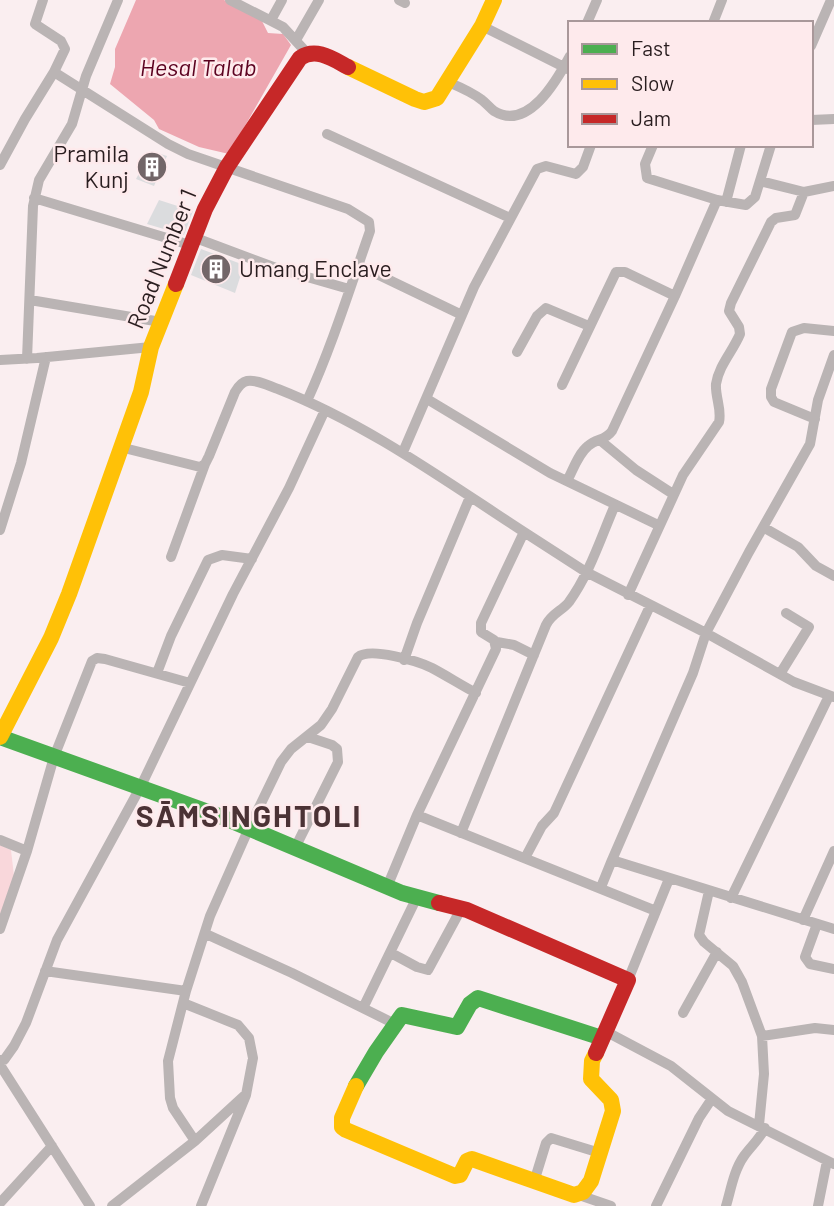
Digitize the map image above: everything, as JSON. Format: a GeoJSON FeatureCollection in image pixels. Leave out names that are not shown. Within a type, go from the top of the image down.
{"type":"FeatureCollection","features":[{"type":"Feature","properties":{"kind":"street"},"geometry":{"type":"LineString","coordinates":[[0,165],[65,49],[61,41],[35,24],[43,0]]}},
{"type":"Feature","properties":{"kind":"street"},"geometry":{"type":"LineString","coordinates":[[27,359],[34,198],[38,180],[68,135],[118,0]]}},
{"type":"Feature","properties":{"kind":"street"},"geometry":{"type":"LineString","coordinates":[[230,0],[283,27],[302,46],[424,102],[437,98],[448,82],[482,26],[494,0]]}},
{"type":"Feature","properties":{"kind":"street"},"geometry":{"type":"LineString","coordinates":[[271,20],[282,0]]}},
{"type":"Feature","properties":{"kind":"street"},"geometry":{"type":"LineString","coordinates":[[302,46],[319,0]]}},
{"type":"Feature","properties":{"kind":"street"},"geometry":{"type":"LineString","coordinates":[[588,21],[597,0]]}},
{"type":"Feature","properties":{"kind":"street"},"geometry":{"type":"LineString","coordinates":[[714,21],[722,0]]}},
{"type":"Feature","properties":{"kind":"street"},"geometry":{"type":"LineString","coordinates":[[813,41],[831,0]]}},
{"type":"Feature","properties":{"kind":"street"},"geometry":{"type":"LineString","coordinates":[[448,82],[474,95],[494,111],[506,116],[517,115],[530,109],[544,97],[568,64],[482,26]]}},
{"type":"Feature","properties":{"kind":"street","name":"Road Number 1"},"geometry":{"type":"LineString","coordinates":[[0,737],[51,638],[69,594],[141,392],[151,346],[192,241],[227,167],[300,58],[302,46]]}},
{"type":"Feature","properties":{"kind":"street"},"geometry":{"type":"LineString","coordinates":[[54,72],[188,154],[348,209],[369,222],[370,231],[323,367],[307,401]]}},
{"type":"Feature","properties":{"kind":"street"},"geometry":{"type":"LineString","coordinates":[[813,120],[834,119]]}},
{"type":"Feature","properties":{"kind":"street"},"geometry":{"type":"LineString","coordinates":[[327,134],[510,218]]}},
{"type":"Feature","properties":{"kind":"street"},"geometry":{"type":"LineString","coordinates":[[403,452],[489,256],[541,166],[576,174],[583,167],[590,147]]}},
{"type":"Feature","properties":{"kind":"street"},"geometry":{"type":"LineString","coordinates":[[652,147],[645,164],[647,178],[722,201],[746,205],[755,197],[770,147]]}},
{"type":"Feature","properties":{"kind":"street"},"geometry":{"type":"LineString","coordinates":[[566,481],[585,448],[590,443],[608,437],[612,430],[722,201],[740,147]]}},
{"type":"Feature","properties":{"kind":"street"},"geometry":{"type":"LineString","coordinates":[[760,181],[804,192],[834,186]]}},
{"type":"Feature","properties":{"kind":"street"},"geometry":{"type":"LineString","coordinates":[[628,595],[673,494],[719,422],[717,382],[740,334],[739,327],[729,311],[731,303],[771,222],[780,216],[795,215],[804,192]]}},
{"type":"Feature","properties":{"kind":"street"},"geometry":{"type":"LineString","coordinates":[[34,198],[192,241],[349,289]]}},
{"type":"Feature","properties":{"kind":"street"},"geometry":{"type":"LineString","coordinates":[[358,265],[462,315]]}},
{"type":"Feature","properties":{"kind":"street"},"geometry":{"type":"LineString","coordinates":[[562,385],[616,272],[625,272],[675,296]]}},
{"type":"Feature","properties":{"kind":"street"},"geometry":{"type":"LineString","coordinates":[[30,300],[162,322]]}},
{"type":"Feature","properties":{"kind":"street"},"geometry":{"type":"LineString","coordinates":[[517,352],[537,316],[546,308],[589,326]]}},
{"type":"Feature","properties":{"kind":"street"},"geometry":{"type":"LineString","coordinates":[[815,419],[775,402],[771,397],[771,389],[792,332],[804,328],[834,331]]}},
{"type":"Feature","properties":{"kind":"street"},"geometry":{"type":"LineString","coordinates":[[0,360],[151,346]]}},
{"type":"Feature","properties":{"kind":"street"},"geometry":{"type":"LineString","coordinates":[[601,887],[693,673],[706,633],[803,459],[813,435],[818,400],[834,355]]}},
{"type":"Feature","properties":{"kind":"street"},"geometry":{"type":"LineString","coordinates":[[0,530],[21,463],[46,357]]}},
{"type":"Feature","properties":{"kind":"street"},"geometry":{"type":"LineString","coordinates":[[170,557],[235,392],[248,380],[307,401],[403,452],[586,572],[780,674],[832,697],[731,898]]}},
{"type":"Feature","properties":{"kind":"street"},"geometry":{"type":"LineString","coordinates":[[427,399],[566,481],[659,525]]}},
{"type":"Feature","properties":{"kind":"street"},"geometry":{"type":"LineString","coordinates":[[90,1206],[1,1068],[26,1023],[57,940],[141,786],[325,410]]}},
{"type":"Feature","properties":{"kind":"street"},"geometry":{"type":"LineString","coordinates":[[601,441],[636,470],[673,494]]}},
{"type":"Feature","properties":{"kind":"street"},"geometry":{"type":"LineString","coordinates":[[120,447],[193,466],[200,467],[205,464]]}},
{"type":"Feature","properties":{"kind":"street"},"geometry":{"type":"LineString","coordinates":[[404,660],[426,600],[470,497]]}},
{"type":"Feature","properties":{"kind":"street"},"geometry":{"type":"LineString","coordinates":[[461,833],[549,618],[569,602],[586,572],[615,505]]}},
{"type":"Feature","properties":{"kind":"street"},"geometry":{"type":"LineString","coordinates":[[763,527],[799,547],[816,566],[834,576]]}},
{"type":"Feature","properties":{"kind":"street"},"geometry":{"type":"LineString","coordinates":[[524,532],[481,623],[481,632],[496,642],[513,645],[534,655]]}},
{"type":"Feature","properties":{"kind":"street"},"geometry":{"type":"LineString","coordinates":[[157,673],[171,636],[208,560],[222,555],[252,559]]}},
{"type":"Feature","properties":{"kind":"street"},"geometry":{"type":"LineString","coordinates":[[525,858],[542,826],[554,813],[650,606]]}},
{"type":"Feature","properties":{"kind":"street"},"geometry":{"type":"LineString","coordinates":[[780,674],[809,627],[786,612]]}},
{"type":"Feature","properties":{"kind":"street"},"geometry":{"type":"LineString","coordinates":[[387,887],[417,815],[496,649],[496,642]]}},
{"type":"Feature","properties":{"kind":"street"},"geometry":{"type":"LineString","coordinates":[[195,1141],[173,1108],[168,1061],[184,997],[210,916],[248,828],[281,762],[291,749],[321,725],[358,657],[363,653],[371,651],[432,668],[476,693]]}},
{"type":"Feature","properties":{"kind":"street"},"geometry":{"type":"LineString","coordinates":[[0,929],[27,851],[54,757],[92,661],[97,658],[105,659],[190,683]]}},
{"type":"Feature","properties":{"kind":"street"},"geometry":{"type":"LineString","coordinates":[[0,737],[141,786],[387,887],[461,909],[628,980]]}},
{"type":"Feature","properties":{"kind":"street"},"geometry":{"type":"LineString","coordinates":[[295,848],[338,762],[337,749],[308,737]]}},
{"type":"Feature","properties":{"kind":"street"},"geometry":{"type":"LineString","coordinates":[[417,815],[656,911]]}},
{"type":"Feature","properties":{"kind":"street"},"geometry":{"type":"LineString","coordinates":[[0,840],[27,851]]}},
{"type":"Feature","properties":{"kind":"street"},"geometry":{"type":"LineString","coordinates":[[803,920],[834,851]]}},
{"type":"Feature","properties":{"kind":"street"},"geometry":{"type":"LineString","coordinates":[[612,860],[834,929]]}},
{"type":"Feature","properties":{"kind":"street"},"geometry":{"type":"LineString","coordinates":[[579,1195],[587,1190],[614,1111],[611,1100],[592,1079],[592,1061],[669,879]]}},
{"type":"Feature","properties":{"kind":"street"},"geometry":{"type":"LineString","coordinates":[[709,891],[699,935],[733,966],[742,982],[762,1036],[762,1127],[758,1141],[746,1153],[737,1168],[726,1206]]}},
{"type":"Feature","properties":{"kind":"street"},"geometry":{"type":"LineString","coordinates":[[363,1008],[417,897]]}},
{"type":"Feature","properties":{"kind":"street"},"geometry":{"type":"LineString","coordinates":[[391,953],[428,970],[461,909]]}},
{"type":"Feature","properties":{"kind":"street"},"geometry":{"type":"LineString","coordinates":[[817,924],[805,957],[810,964],[834,969]]}},
{"type":"Feature","properties":{"kind":"street"},"geometry":{"type":"LineString","coordinates":[[206,934],[395,1024]]}},
{"type":"Feature","properties":{"kind":"street"},"geometry":{"type":"LineString","coordinates":[[683,1013],[717,953]]}},
{"type":"Feature","properties":{"kind":"street"},"geometry":{"type":"LineString","coordinates":[[45,971],[184,997],[244,1030],[253,1058],[246,1095],[201,1206]]}},
{"type":"Feature","properties":{"kind":"street"},"geometry":{"type":"LineString","coordinates":[[611,1206],[579,1195],[570,1195],[472,1159],[467,1161],[460,1175],[452,1175],[342,1127],[341,1119],[351,1092],[400,1017],[406,1015],[457,1027],[463,1021],[469,1003],[478,998],[561,1027],[603,1034],[671,1066],[728,1111],[830,1162],[818,1206]]}},
{"type":"Feature","properties":{"kind":"street"},"geometry":{"type":"LineString","coordinates":[[762,1036],[816,1028],[834,1030]]}},
{"type":"Feature","properties":{"kind":"street"},"geometry":{"type":"LineString","coordinates":[[112,1206],[195,1141],[246,1095]]}},
{"type":"Feature","properties":{"kind":"street"},"geometry":{"type":"LineString","coordinates":[[656,1206],[699,1118],[711,1100]]}},
{"type":"Feature","properties":{"kind":"street"},"geometry":{"type":"LineString","coordinates":[[534,1182],[546,1143],[551,1138],[600,1153]]}},
{"type":"Feature","properties":{"kind":"street"},"geometry":{"type":"LineString","coordinates":[[0,1203],[52,1146]]}},
{"type":"Feature","properties":{"kind":"shaded area"},"geometry":{"type":"Polygon","coordinates":[[[0,845],[11,850],[14,876],[0,920],[0,845]]]}},
{"type":"Feature","properties":{"kind":"water","name":"Hesal Talab"},"geometry":{"type":"Polygon","coordinates":[[[136,0],[224,0],[261,19],[268,33],[283,34],[291,45],[229,154],[199,147],[159,129],[154,120],[110,84],[115,67],[115,49],[136,0]]]}},
{"type":"Feature","properties":{"kind":"building","name":"Pramila Kunj"},"geometry":{"type":"Polygon","coordinates":[[[151,151],[167,156],[154,186],[136,179],[151,151]]]}},
{"type":"Feature","properties":{"kind":"building"},"geometry":{"type":"Polygon","coordinates":[[[159,200],[193,211],[184,235],[147,224],[159,200]]]}},
{"type":"Feature","properties":{"kind":"building","name":"Umang Enclave"},"geometry":{"type":"Polygon","coordinates":[[[201,249],[244,265],[235,293],[191,275],[201,249]]]}},
{"type":"Feature","properties":{"kind":"traffic: fast"},"geometry":{"type":"LineString","coordinates":[[0,737],[222,817],[402,893],[439,903]]}},
{"type":"Feature","properties":{"kind":"traffic: fast"},"geometry":{"type":"LineString","coordinates":[[356,1086],[402,1015],[457,1027],[470,1004],[478,998],[602,1038]]}},
{"type":"Feature","properties":{"kind":"traffic: slow"},"geometry":{"type":"LineString","coordinates":[[348,67],[415,99],[424,102],[437,98],[482,26],[494,0]]}},
{"type":"Feature","properties":{"kind":"traffic: slow"},"geometry":{"type":"LineString","coordinates":[[0,737],[51,638],[69,594],[141,392],[151,347],[176,284]]}},
{"type":"Feature","properties":{"kind":"traffic: slow"},"geometry":{"type":"LineString","coordinates":[[356,1086],[342,1118],[342,1127],[346,1130],[455,1176],[460,1175],[467,1161],[472,1159],[574,1195],[583,1192],[591,1181],[613,1111],[611,1100],[591,1079],[592,1061],[596,1053]]}},
{"type":"Feature","properties":{"kind":"traffic: jam"},"geometry":{"type":"LineString","coordinates":[[176,284],[205,209],[227,167],[300,58],[318,54],[348,67]]}},
{"type":"Feature","properties":{"kind":"traffic: jam"},"geometry":{"type":"LineString","coordinates":[[439,903],[467,910],[628,980],[596,1053]]}},
{"type":"Feature","properties":{"kind":"place","name":"Pramila Kunj"},"geometry":{"type":"Point","coordinates":[152,167]}},
{"type":"Feature","properties":{"kind":"place","name":"Umang Enclave"},"geometry":{"type":"Point","coordinates":[216,269]}},
{"type":"Feature","properties":{"kind":"district","name":"SĀMSINGHTOLI"},"geometry":{"type":"Point","coordinates":[249,817]}}]}
